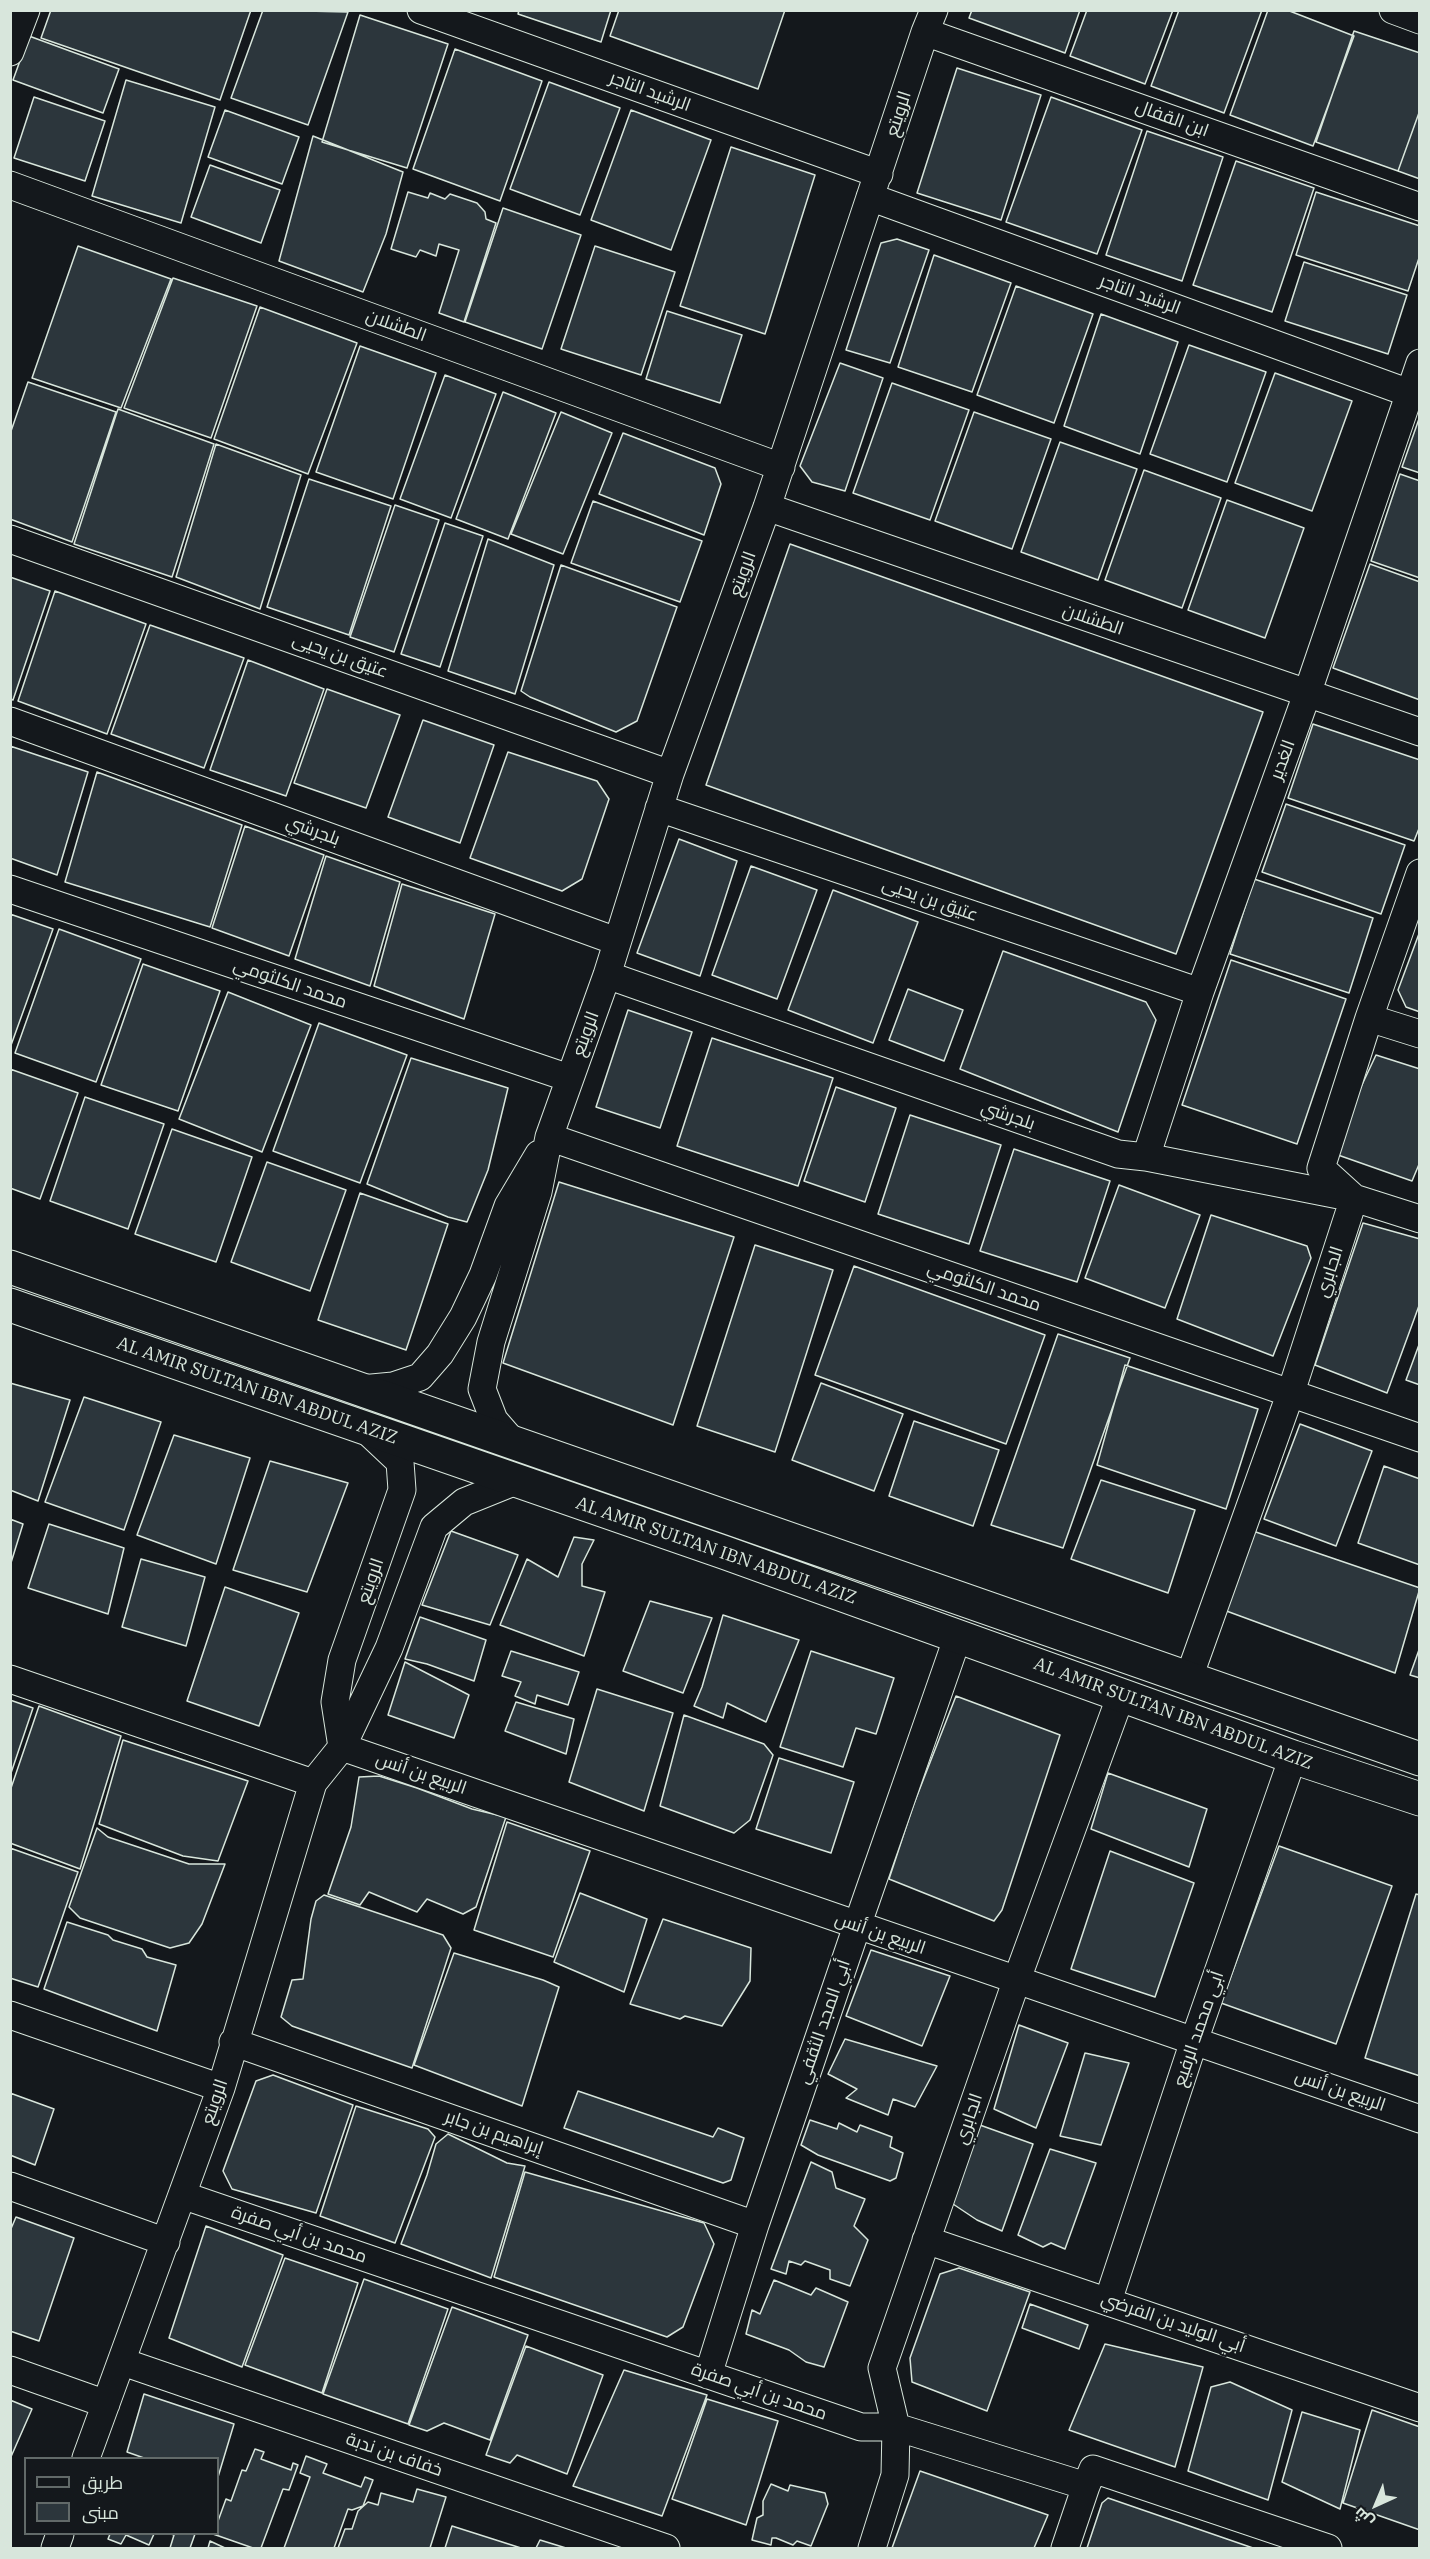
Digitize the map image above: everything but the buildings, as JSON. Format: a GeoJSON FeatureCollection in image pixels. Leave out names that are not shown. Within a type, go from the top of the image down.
{"type":"FeatureCollection","features":[{"type":"Feature","properties":{"kind":"street"},"geometry":{"type":"LineString","coordinates":[[10,52],[26,10]]}},
{"type":"Feature","properties":{"kind":"street","name":"الرشيد التاجر"},"geometry":{"type":"LineString","coordinates":[[422,10],[1409,393]]}},
{"type":"Feature","properties":{"kind":"street"},"geometry":{"type":"LineString","coordinates":[[1393,10],[1419,20]]}},
{"type":"Feature","properties":{"kind":"street","name":"الرويتع"},"geometry":{"type":"LineString","coordinates":[[549,1137],[607,975],[670,774],[768,507],[930,21]]}},
{"type":"Feature","properties":{"kind":"street","name":"ابن القفال"},"geometry":{"type":"LineString","coordinates":[[930,21],[1419,207]]}},
{"type":"Feature","properties":{"kind":"street","name":"الطشلان"},"geometry":{"type":"LineString","coordinates":[[10,185],[781,467]]}},
{"type":"Feature","properties":{"kind":"street","name":"الغدير"},"geometry":{"type":"LineString","coordinates":[[1146,1156],[1200,992],[1307,694],[1419,363]]}},
{"type":"Feature","properties":{"kind":"street","name":"الطشلان"},"geometry":{"type":"LineString","coordinates":[[768,507],[1419,732]]}},
{"type":"Feature","properties":{"kind":"street","name":"عتيق بن يحيى"},"geometry":{"type":"LineString","coordinates":[[10,539],[670,774]]}},
{"type":"Feature","properties":{"kind":"street","name":"بلجرشي"},"geometry":{"type":"LineString","coordinates":[[10,721],[616,941]]}},
{"type":"Feature","properties":{"kind":"street","name":"عتيق بن يحيى"},"geometry":{"type":"LineString","coordinates":[[659,808],[1200,992]]}},
{"type":"Feature","properties":{"kind":"street"},"geometry":{"type":"LineString","coordinates":[[1354,1198],[1321,1168],[1419,873]]}},
{"type":"Feature","properties":{"kind":"street","name":"محمد الكلثومي"},"geometry":{"type":"LineString","coordinates":[[10,889],[569,1078]]}},
{"type":"Feature","properties":{"kind":"street","name":"بلجرشي"},"geometry":{"type":"LineString","coordinates":[[607,975],[1118,1154],[1146,1156],[1354,1198],[1419,1219]]}},
{"type":"Feature","properties":{"kind":"street"},"geometry":{"type":"LineString","coordinates":[[1369,1018],[1419,1035]]}},
{"type":"Feature","properties":{"kind":"street"},"geometry":{"type":"LineString","coordinates":[[358,1389],[393,1386],[420,1377],[440,1354],[464,1317],[483,1275],[508,1206],[549,1137]]}},
{"type":"Feature","properties":{"kind":"street"},"geometry":{"type":"LineString","coordinates":[[514,1443],[494,1420],[482,1389],[491,1342],[538,1192],[549,1137]]}},
{"type":"Feature","properties":{"kind":"street","name":"محمد الكلثومي"},"geometry":{"type":"LineString","coordinates":[[549,1137],[1419,1438]]}},
{"type":"Feature","properties":{"kind":"street","name":"الجابري"},"geometry":{"type":"LineString","coordinates":[[1188,1680],[1291,1392],[1354,1198]]}},
{"type":"Feature","properties":{"kind":"street","name":"AL AMIR SULTAN IBN ABDUL AZIZ"},"geometry":{"type":"LineString","coordinates":[[10,1267],[1419,1759]]}},
{"type":"Feature","properties":{"kind":"street","name":"AL AMIR SULTAN IBN ABDUL AZIZ"},"geometry":{"type":"LineString","coordinates":[[10,1305],[958,1636],[1293,1758],[1419,1799]]}},
{"type":"Feature","properties":{"kind":"street","name":"الرويتع"},"geometry":{"type":"LineString","coordinates":[[342,1747],[334,1702],[342,1660],[402,1491],[400,1462],[366,1429]]}},
{"type":"Feature","properties":{"kind":"street","name":"الرويتع"},"geometry":{"type":"LineString","coordinates":[[86,2457],[123,2362],[221,2088],[233,2042],[313,1784],[342,1747],[388,1648],[434,1527],[464,1502],[516,1481]]}},
{"type":"Feature","properties":{"kind":"street","name":"أبي المجد الثقفي"},"geometry":{"type":"LineString","coordinates":[[708,2375],[755,2225],[856,1926],[958,1636]]}},
{"type":"Feature","properties":{"kind":"street"},"geometry":{"type":"LineString","coordinates":[[10,1679],[313,1784]]}},
{"type":"Feature","properties":{"kind":"street","name":"الجابري"},"geometry":{"type":"LineString","coordinates":[[872,2548],[895,2475],[896,2427],[882,2368],[1017,1979],[1121,1695]]}},
{"type":"Feature","properties":{"kind":"street","name":"الربيع بن أنس"},"geometry":{"type":"LineString","coordinates":[[342,1747],[1419,2119]]}},
{"type":"Feature","properties":{"kind":"street","name":"أبي محمد الرفيع"},"geometry":{"type":"LineString","coordinates":[[1108,2301],[1194,2041],[1293,1758]]}},
{"type":"Feature","properties":{"kind":"street"},"geometry":{"type":"LineString","coordinates":[[10,2015],[221,2088]]}},
{"type":"Feature","properties":{"kind":"street","name":"إبراهيم بن جابر"},"geometry":{"type":"LineString","coordinates":[[233,2042],[755,2225]]}},
{"type":"Feature","properties":{"kind":"street"},"geometry":{"type":"LineString","coordinates":[[10,2186],[166,2242]]}},
{"type":"Feature","properties":{"kind":"street","name":"محمد بن أبي صفرة"},"geometry":{"type":"LineString","coordinates":[[182,2194],[861,2427],[896,2427],[1086,2486]]}},
{"type":"Feature","properties":{"kind":"street","name":"أبي الوليد بن الفرضي"},"geometry":{"type":"LineString","coordinates":[[927,2240],[1419,2408]]}},
{"type":"Feature","properties":{"kind":"street","name":"خفاف بن ندبة"},"geometry":{"type":"LineString","coordinates":[[123,2362],[666,2548]]}},
{"type":"Feature","properties":{"kind":"street"},"geometry":{"type":"LineString","coordinates":[[10,2370],[106,2404]]}},
{"type":"Feature","properties":{"kind":"street"},"geometry":{"type":"LineString","coordinates":[[1065,2548],[1093,2469],[1328,2548]]}}]}
